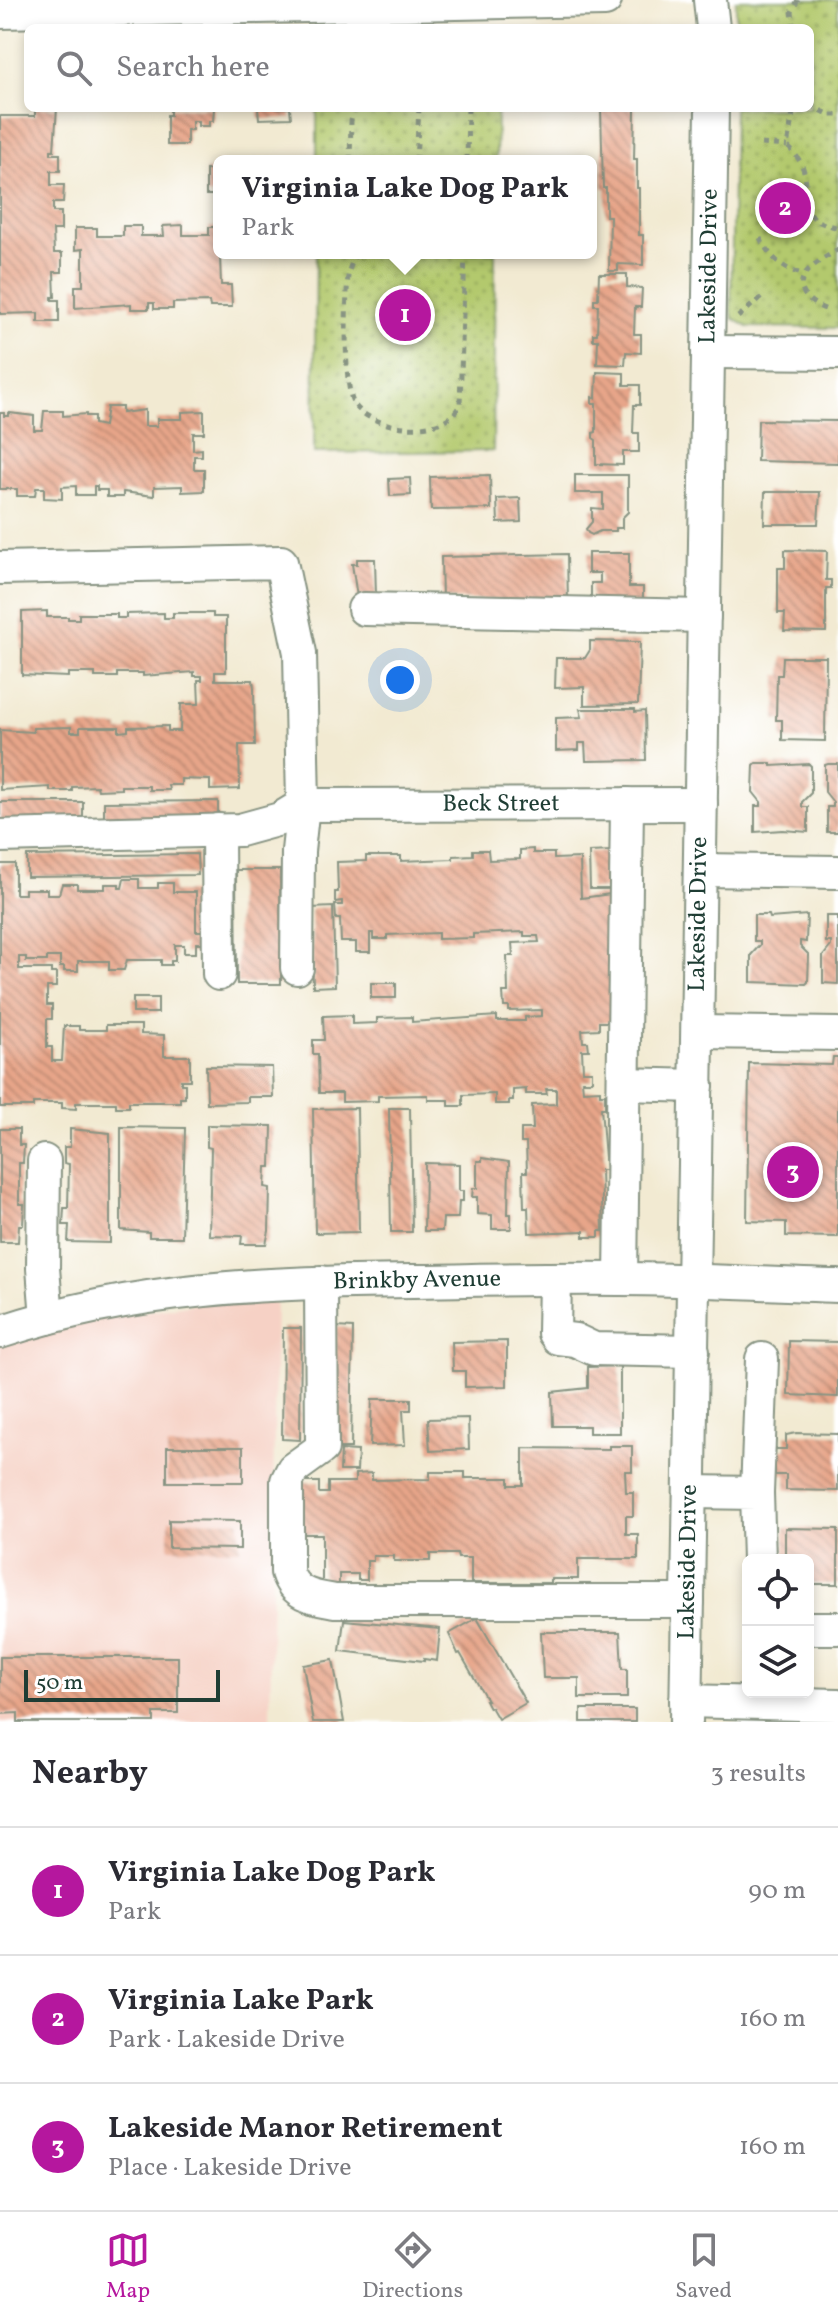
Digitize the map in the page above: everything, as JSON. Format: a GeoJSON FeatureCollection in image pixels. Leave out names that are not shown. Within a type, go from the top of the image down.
{"type":"FeatureCollection","features":[{"type":"Feature","properties":{"kind":"street"},"geometry":{"type":"LineString","coordinates":[[0,12],[70,5],[605,0]]}},
{"type":"Feature","properties":{"kind":"street"},"geometry":{"type":"LineString","coordinates":[[710,0],[713,24]]}},
{"type":"Feature","properties":{"kind":"street","name":"Lakeside Drive"},"geometry":{"type":"LineString","coordinates":[[686,1711],[712,112]]}},
{"type":"Feature","properties":{"kind":"street"},"geometry":{"type":"LineString","coordinates":[[708,352],[838,353]]}},
{"type":"Feature","properties":{"kind":"street"},"geometry":{"type":"LineString","coordinates":[[0,568],[281,562],[300,653],[303,805],[298,851],[297,968]]}},
{"type":"Feature","properties":{"kind":"street"},"geometry":{"type":"LineString","coordinates":[[364,609],[704,616]]}},
{"type":"Feature","properties":{"kind":"street"},"geometry":{"type":"LineString","coordinates":[[621,1279],[627,804]]}},
{"type":"Feature","properties":{"kind":"street","name":"Beck Street"},"geometry":{"type":"LineString","coordinates":[[303,805],[701,804]]}},
{"type":"Feature","properties":{"kind":"street"},"geometry":{"type":"LineString","coordinates":[[0,836],[240,830],[280,819],[303,805]]}},
{"type":"Feature","properties":{"kind":"street"},"geometry":{"type":"LineString","coordinates":[[218,830],[219,974]]}},
{"type":"Feature","properties":{"kind":"street"},"geometry":{"type":"LineString","coordinates":[[700,870],[838,872]]}},
{"type":"Feature","properties":{"kind":"street"},"geometry":{"type":"LineString","coordinates":[[698,1032],[838,1034]]}},
{"type":"Feature","properties":{"kind":"street"},"geometry":{"type":"LineString","coordinates":[[624,1084],[697,1086]]}},
{"type":"Feature","properties":{"kind":"street"},"geometry":{"type":"LineString","coordinates":[[44,1161],[43,1268],[47,1318]]}},
{"type":"Feature","properties":{"kind":"street"},"geometry":{"type":"LineString","coordinates":[[555,1279],[554,1333],[558,1338],[575,1340],[594,1349],[693,1351]]}},
{"type":"Feature","properties":{"kind":"street","name":"Brinkby Avenue"},"geometry":{"type":"LineString","coordinates":[[0,1332],[47,1318],[166,1293],[250,1285],[621,1279],[838,1286]]}},
{"type":"Feature","properties":{"kind":"street"},"geometry":{"type":"LineString","coordinates":[[321,1282],[322,1448],[293,1469],[287,1481],[287,1572],[290,1582],[298,1591],[335,1601],[688,1601]]}},
{"type":"Feature","properties":{"kind":"street"},"geometry":{"type":"LineString","coordinates":[[759,1554],[757,1493],[762,1359]]}},
{"type":"Feature","properties":{"kind":"street"},"geometry":{"type":"LineString","coordinates":[[691,1492],[757,1493]]}},
{"type":"Feature","properties":{"kind":"street"},"geometry":{"type":"LineString","coordinates":[[814,1628],[838,1628]]}},
{"type":"Feature","properties":{"kind":"street"},"geometry":{"type":"LineString","coordinates":[[686,1711],[838,1705]]}},
{"type":"Feature","properties":{"kind":"path"},"geometry":{"type":"LineString","coordinates":[[794,24],[792,12],[798,0]]}},
{"type":"Feature","properties":{"kind":"path"},"geometry":{"type":"LineString","coordinates":[[814,107],[830,115],[838,115]]}},
{"type":"Feature","properties":{"kind":"path"},"geometry":{"type":"LineString","coordinates":[[350,155],[353,112]]}},
{"type":"Feature","properties":{"kind":"path"},"geometry":{"type":"LineString","coordinates":[[416,155],[419,112]]}},
{"type":"Feature","properties":{"kind":"path"},"geometry":{"type":"LineString","coordinates":[[467,155],[468,112]]}},
{"type":"Feature","properties":{"kind":"path"},"geometry":{"type":"LineString","coordinates":[[787,146],[795,112]]}},
{"type":"Feature","properties":{"kind":"path"},"geometry":{"type":"LineString","coordinates":[[761,144],[787,146],[804,166],[809,208],[814,218],[838,228]]}},
{"type":"Feature","properties":{"kind":"path"},"geometry":{"type":"LineString","coordinates":[[760,238],[774,259],[793,271],[805,274]]}},
{"type":"Feature","properties":{"kind":"path"},"geometry":{"type":"LineString","coordinates":[[825,309],[811,304],[804,295],[802,285],[805,274],[838,249]]}},
{"type":"Feature","properties":{"kind":"path"},"geometry":{"type":"LineString","coordinates":[[354,259],[348,282],[347,379],[352,401],[359,410],[378,421],[424,427],[442,424],[457,413],[460,404],[465,259]]}},
{"type":"Feature","properties":{"kind":"path"},"geometry":{"type":"LineString","coordinates":[[737,318],[763,296]]}},
{"type":"Feature","properties":{"kind":"shaded area"},"geometry":{"type":"Polygon","coordinates":[[[276,1291],[270,1722],[0,1722],[0,1334],[276,1291]]]}},
{"type":"Feature","properties":{"kind":"green space"},"geometry":{"type":"Polygon","coordinates":[[[736,0],[838,0],[838,328],[748,327],[733,318],[734,112],[814,112],[814,24],[736,24],[736,0]]]}},
{"type":"Feature","properties":{"kind":"green space"},"geometry":{"type":"Polygon","coordinates":[[[317,112],[497,112],[496,155],[317,155],[317,112]]]}},
{"type":"Feature","properties":{"kind":"green space"},"geometry":{"type":"Polygon","coordinates":[[[316,259],[495,259],[493,451],[314,453],[316,259]]]}},
{"type":"Feature","properties":{"kind":"building"},"geometry":{"type":"Polygon","coordinates":[[[35,112],[57,112],[54,150],[51,154],[60,154],[60,171],[51,171],[51,185],[64,185],[63,203],[53,203],[53,212],[61,212],[61,230],[53,230],[54,253],[62,253],[62,272],[54,272],[55,297],[52,300],[59,300],[59,322],[38,322],[38,313],[0,314],[0,116],[35,116],[35,112]]]}},
{"type":"Feature","properties":{"kind":"building"},"geometry":{"type":"Polygon","coordinates":[[[170,112],[214,112],[209,126],[198,126],[198,121],[192,121],[192,130],[187,130],[187,145],[167,145],[167,115],[170,112]]]}},
{"type":"Feature","properties":{"kind":"building"},"geometry":{"type":"Polygon","coordinates":[[[258,112],[290,112],[291,118],[259,119],[258,112]]]}},
{"type":"Feature","properties":{"kind":"building"},"geometry":{"type":"Polygon","coordinates":[[[601,112],[635,112],[634,159],[637,159],[643,265],[618,264],[618,271],[609,271],[610,216],[606,216],[606,188],[603,188],[601,112]]]}},
{"type":"Feature","properties":{"kind":"building"},"geometry":{"type":"Polygon","coordinates":[[[206,170],[213,170],[213,195],[206,195],[206,170]]]}},
{"type":"Feature","properties":{"kind":"building"},"geometry":{"type":"Polygon","coordinates":[[[183,225],[183,235],[209,235],[209,227],[213,227],[213,259],[220,259],[221,285],[231,285],[232,307],[210,307],[209,302],[173,303],[173,309],[154,309],[154,303],[149,303],[149,309],[131,309],[131,304],[75,308],[75,286],[83,286],[83,249],[75,250],[75,228],[97,228],[97,236],[123,236],[123,226],[141,226],[141,236],[164,236],[163,226],[183,225]]]}},
{"type":"Feature","properties":{"kind":"building"},"geometry":{"type":"Polygon","coordinates":[[[599,274],[627,274],[627,287],[642,288],[641,307],[635,307],[634,334],[641,334],[641,353],[626,352],[625,365],[597,364],[598,340],[593,340],[593,334],[597,334],[598,305],[594,305],[594,299],[598,299],[599,274]]]}},
{"type":"Feature","properties":{"kind":"building"},"geometry":{"type":"Polygon","coordinates":[[[597,372],[624,373],[624,385],[640,385],[640,405],[634,405],[633,433],[639,433],[639,452],[623,452],[623,465],[596,464],[593,433],[596,432],[596,404],[592,404],[592,397],[596,398],[597,372]]]}},
{"type":"Feature","properties":{"kind":"building"},"geometry":{"type":"Polygon","coordinates":[[[107,407],[122,407],[122,413],[145,410],[145,426],[157,426],[157,419],[182,419],[182,412],[204,411],[204,433],[193,433],[193,450],[202,449],[202,456],[194,456],[194,469],[204,469],[204,491],[182,492],[182,486],[154,487],[154,496],[123,492],[123,497],[107,497],[107,490],[97,490],[97,486],[94,486],[94,495],[76,495],[76,486],[62,487],[62,499],[44,498],[44,488],[36,488],[35,496],[17,496],[17,489],[0,489],[0,413],[4,416],[9,416],[9,413],[34,416],[34,430],[42,430],[44,411],[63,411],[63,416],[94,416],[94,424],[104,426],[107,407]]]}},
{"type":"Feature","properties":{"kind":"building"},"geometry":{"type":"Polygon","coordinates":[[[758,420],[838,421],[838,463],[757,461],[758,420]]]}},
{"type":"Feature","properties":{"kind":"building"},"geometry":{"type":"Polygon","coordinates":[[[490,475],[491,509],[431,510],[430,477],[490,475]]]}},
{"type":"Feature","properties":{"kind":"building"},"geometry":{"type":"Polygon","coordinates":[[[575,475],[628,475],[628,512],[622,518],[622,528],[592,535],[588,533],[586,529],[592,522],[592,508],[603,509],[603,493],[575,493],[575,475]]]}},
{"type":"Feature","properties":{"kind":"building"},"geometry":{"type":"Polygon","coordinates":[[[410,478],[411,495],[390,496],[389,479],[410,478]]]}},
{"type":"Feature","properties":{"kind":"building"},"geometry":{"type":"Polygon","coordinates":[[[765,492],[820,492],[818,524],[764,524],[765,492]]]}},
{"type":"Feature","properties":{"kind":"building"},"geometry":{"type":"Polygon","coordinates":[[[520,498],[521,522],[498,523],[497,499],[520,498]]]}},
{"type":"Feature","properties":{"kind":"building"},"geometry":{"type":"Polygon","coordinates":[[[785,550],[827,551],[826,580],[831,580],[831,588],[826,588],[826,632],[784,631],[785,613],[778,613],[778,568],[785,568],[785,550]]]}},
{"type":"Feature","properties":{"kind":"building"},"geometry":{"type":"Polygon","coordinates":[[[588,553],[629,553],[629,587],[643,587],[643,608],[591,608],[591,583],[600,583],[600,573],[588,573],[588,553]]]}},
{"type":"Feature","properties":{"kind":"building"},"geometry":{"type":"Polygon","coordinates":[[[567,554],[568,603],[442,599],[441,557],[567,554]]]}},
{"type":"Feature","properties":{"kind":"building"},"geometry":{"type":"Polygon","coordinates":[[[357,559],[375,559],[376,596],[357,597],[352,564],[357,564],[357,559]]]}},
{"type":"Feature","properties":{"kind":"building"},"geometry":{"type":"Polygon","coordinates":[[[47,611],[47,617],[68,619],[79,619],[79,614],[117,614],[117,618],[126,618],[126,614],[164,613],[164,618],[173,618],[173,613],[213,613],[213,617],[226,617],[226,672],[215,672],[215,680],[253,680],[254,688],[255,745],[239,745],[240,789],[210,790],[210,780],[181,779],[181,785],[168,785],[169,790],[121,786],[121,789],[98,790],[97,786],[72,787],[72,791],[50,791],[50,787],[0,790],[0,730],[33,732],[33,728],[71,727],[71,732],[80,732],[80,727],[119,727],[119,732],[128,731],[128,727],[168,726],[168,731],[180,731],[181,704],[199,704],[198,680],[202,680],[202,676],[194,676],[194,672],[143,676],[143,673],[117,673],[117,677],[95,677],[95,673],[68,673],[68,677],[22,675],[22,612],[47,611]]]}},
{"type":"Feature","properties":{"kind":"building"},"geometry":{"type":"Polygon","coordinates":[[[590,641],[640,642],[638,704],[584,705],[584,687],[555,688],[556,658],[585,658],[590,650],[590,641]]]}},
{"type":"Feature","properties":{"kind":"building"},"geometry":{"type":"Polygon","coordinates":[[[783,657],[826,657],[825,741],[782,740],[782,720],[776,720],[777,675],[782,675],[783,657]]]}},
{"type":"Feature","properties":{"kind":"building"},"geometry":{"type":"Polygon","coordinates":[[[580,709],[645,711],[646,760],[586,761],[585,743],[579,743],[579,750],[556,751],[556,718],[582,717],[580,709]]]}},
{"type":"Feature","properties":{"kind":"building"},"geometry":{"type":"Polygon","coordinates":[[[756,763],[811,766],[811,793],[802,802],[802,807],[808,807],[808,832],[755,832],[755,806],[761,806],[753,792],[756,763]]]}},
{"type":"Feature","properties":{"kind":"building"},"geometry":{"type":"Polygon","coordinates":[[[838,764],[838,832],[827,832],[827,807],[833,807],[825,792],[825,765],[838,764]]]}},
{"type":"Feature","properties":{"kind":"building"},"geometry":{"type":"Polygon","coordinates":[[[218,801],[218,823],[104,824],[104,802],[218,801]]]}},
{"type":"Feature","properties":{"kind":"building"},"geometry":{"type":"Polygon","coordinates":[[[0,802],[83,802],[83,824],[0,824],[0,802]]]}},
{"type":"Feature","properties":{"kind":"building"},"geometry":{"type":"Polygon","coordinates":[[[533,849],[533,853],[554,853],[554,859],[580,858],[581,898],[611,894],[615,1022],[599,1022],[599,1029],[582,1030],[583,1042],[588,1042],[589,1050],[582,1050],[583,1071],[592,1071],[592,1081],[582,1081],[583,1091],[600,1090],[600,1094],[605,1094],[605,1108],[601,1108],[606,1170],[601,1170],[603,1231],[599,1231],[599,1237],[584,1237],[584,1231],[529,1233],[528,1207],[524,1207],[526,1143],[521,1143],[521,1129],[533,1129],[532,1105],[556,1104],[556,1089],[546,1089],[547,1094],[526,1094],[526,1089],[513,1090],[513,1100],[509,1100],[509,1104],[495,1104],[495,1094],[463,1095],[463,1106],[449,1106],[449,1100],[428,1100],[428,1095],[378,1096],[378,1101],[342,1102],[342,1093],[319,1093],[318,1054],[313,1054],[313,1040],[324,1040],[323,1016],[352,1015],[352,1024],[377,1023],[377,1018],[412,1017],[412,1022],[497,1016],[497,1021],[525,1021],[525,1017],[542,1016],[542,1010],[509,1011],[509,1007],[504,1007],[503,992],[508,992],[507,956],[513,956],[512,943],[539,942],[538,936],[524,936],[524,932],[438,939],[438,933],[387,935],[387,939],[373,939],[373,933],[370,933],[370,952],[356,952],[356,942],[341,942],[340,919],[336,919],[335,905],[342,905],[342,901],[335,902],[335,892],[338,892],[337,862],[366,861],[366,856],[401,856],[401,861],[453,859],[453,856],[473,855],[473,850],[488,850],[489,860],[520,859],[520,850],[533,849]]]}},
{"type":"Feature","properties":{"kind":"building"},"geometry":{"type":"Polygon","coordinates":[[[612,851],[613,889],[590,889],[589,852],[612,851]]]}},
{"type":"Feature","properties":{"kind":"building"},"geometry":{"type":"Polygon","coordinates":[[[197,854],[198,875],[27,877],[27,856],[197,854]]]}},
{"type":"Feature","properties":{"kind":"building"},"geometry":{"type":"Polygon","coordinates":[[[0,864],[15,864],[15,894],[25,894],[25,889],[47,889],[47,894],[59,894],[62,884],[77,884],[77,889],[105,889],[105,884],[119,884],[122,888],[124,879],[139,879],[139,888],[158,888],[158,883],[173,883],[173,892],[196,892],[196,931],[206,931],[206,943],[196,943],[196,953],[184,953],[184,945],[175,945],[175,961],[171,961],[171,965],[161,965],[161,960],[127,960],[124,970],[109,970],[109,961],[78,961],[78,971],[64,971],[64,967],[60,967],[60,957],[47,957],[47,961],[26,961],[26,957],[19,957],[19,969],[51,969],[51,973],[56,973],[56,987],[47,987],[47,1005],[52,1005],[52,1019],[47,1019],[47,1047],[52,1047],[52,1061],[62,1061],[64,1026],[79,1026],[79,1030],[106,1030],[106,1025],[141,1025],[141,1034],[164,1035],[164,1056],[190,1056],[190,1080],[181,1080],[181,1084],[185,1084],[185,1098],[180,1098],[180,1102],[129,1102],[129,1107],[116,1107],[116,1103],[76,1103],[76,1109],[62,1108],[62,1103],[0,1107],[0,864]]]}},
{"type":"Feature","properties":{"kind":"building"},"geometry":{"type":"Polygon","coordinates":[[[236,870],[280,870],[281,984],[237,984],[236,870]]]}},
{"type":"Feature","properties":{"kind":"building"},"geometry":{"type":"Polygon","coordinates":[[[333,907],[335,986],[313,987],[311,908],[333,907]]]}},
{"type":"Feature","properties":{"kind":"building"},"geometry":{"type":"Polygon","coordinates":[[[754,915],[769,915],[770,918],[807,915],[806,942],[800,941],[800,946],[809,955],[806,984],[751,982],[751,955],[760,945],[760,941],[754,941],[754,915]]]}},
{"type":"Feature","properties":{"kind":"building"},"geometry":{"type":"Polygon","coordinates":[[[826,916],[838,916],[838,984],[823,983],[823,956],[831,946],[831,942],[826,942],[826,916]]]}},
{"type":"Feature","properties":{"kind":"building"},"geometry":{"type":"Polygon","coordinates":[[[371,983],[396,983],[396,998],[371,998],[371,983]]]}},
{"type":"Feature","properties":{"kind":"building"},"geometry":{"type":"Polygon","coordinates":[[[133,998],[158,998],[158,1013],[133,1013],[133,998]]]}},
{"type":"Feature","properties":{"kind":"building"},"geometry":{"type":"Polygon","coordinates":[[[833,1057],[838,1057],[838,1237],[786,1236],[786,1222],[747,1221],[749,1063],[832,1065],[833,1057]]]}},
{"type":"Feature","properties":{"kind":"building"},"geometry":{"type":"Polygon","coordinates":[[[206,1066],[272,1067],[273,1097],[248,1097],[248,1102],[207,1103],[206,1066]]]}},
{"type":"Feature","properties":{"kind":"building"},"geometry":{"type":"Polygon","coordinates":[[[357,1108],[359,1232],[315,1233],[313,1109],[357,1108]]]}},
{"type":"Feature","properties":{"kind":"building"},"geometry":{"type":"Polygon","coordinates":[[[389,1108],[410,1108],[412,1232],[391,1232],[389,1108]]]}},
{"type":"Feature","properties":{"kind":"building"},"geometry":{"type":"Polygon","coordinates":[[[207,1125],[272,1126],[271,1167],[266,1167],[265,1187],[270,1188],[266,1244],[241,1244],[242,1236],[209,1235],[211,1148],[207,1147],[207,1125]]]}},
{"type":"Feature","properties":{"kind":"building"},"geometry":{"type":"Polygon","coordinates":[[[121,1127],[185,1128],[182,1237],[149,1237],[149,1232],[121,1230],[121,1127]]]}},
{"type":"Feature","properties":{"kind":"building"},"geometry":{"type":"Polygon","coordinates":[[[0,1129],[19,1129],[19,1145],[24,1145],[23,1163],[19,1163],[19,1204],[24,1204],[23,1225],[19,1225],[18,1242],[0,1242],[0,1129]]]}},
{"type":"Feature","properties":{"kind":"building"},"geometry":{"type":"Polygon","coordinates":[[[70,1129],[110,1133],[110,1243],[68,1242],[69,1225],[63,1225],[64,1208],[68,1208],[69,1164],[64,1163],[64,1147],[70,1147],[70,1129]]]}},
{"type":"Feature","properties":{"kind":"building"},"geometry":{"type":"Polygon","coordinates":[[[482,1158],[509,1162],[508,1214],[511,1214],[511,1229],[492,1229],[492,1215],[477,1214],[477,1197],[472,1197],[473,1188],[477,1188],[477,1161],[482,1161],[482,1158]]]}},
{"type":"Feature","properties":{"kind":"building"},"geometry":{"type":"Polygon","coordinates":[[[425,1163],[459,1164],[459,1191],[463,1191],[463,1201],[459,1201],[458,1218],[443,1218],[442,1231],[424,1231],[425,1163]]]}},
{"type":"Feature","properties":{"kind":"building"},"geometry":{"type":"Polygon","coordinates":[[[336,1327],[353,1328],[351,1448],[334,1448],[336,1327]]]}},
{"type":"Feature","properties":{"kind":"building"},"geometry":{"type":"Polygon","coordinates":[[[283,1328],[301,1328],[300,1440],[282,1439],[283,1328]]]}},
{"type":"Feature","properties":{"kind":"building"},"geometry":{"type":"Polygon","coordinates":[[[507,1341],[507,1386],[465,1387],[465,1371],[453,1371],[452,1342],[507,1341]]]}},
{"type":"Feature","properties":{"kind":"building"},"geometry":{"type":"Polygon","coordinates":[[[789,1341],[838,1342],[838,1397],[788,1395],[789,1341]]]}},
{"type":"Feature","properties":{"kind":"building"},"geometry":{"type":"Polygon","coordinates":[[[620,1366],[620,1433],[589,1433],[589,1426],[553,1426],[552,1392],[588,1388],[588,1367],[620,1366]]]}},
{"type":"Feature","properties":{"kind":"building"},"geometry":{"type":"Polygon","coordinates":[[[372,1399],[411,1399],[411,1410],[403,1410],[405,1445],[370,1446],[372,1399]]]}},
{"type":"Feature","properties":{"kind":"building"},"geometry":{"type":"Polygon","coordinates":[[[468,1418],[469,1449],[430,1451],[428,1419],[468,1418]]]}},
{"type":"Feature","properties":{"kind":"building"},"geometry":{"type":"Polygon","coordinates":[[[838,1434],[838,1491],[786,1490],[786,1475],[775,1475],[775,1449],[786,1449],[786,1435],[838,1434]]]}},
{"type":"Feature","properties":{"kind":"building"},"geometry":{"type":"Polygon","coordinates":[[[609,1446],[632,1446],[632,1471],[625,1471],[626,1492],[633,1492],[633,1516],[626,1516],[626,1534],[638,1534],[638,1559],[578,1559],[578,1579],[551,1579],[551,1583],[471,1583],[471,1558],[458,1558],[457,1554],[430,1554],[430,1561],[394,1561],[394,1556],[373,1556],[373,1561],[367,1561],[367,1580],[358,1580],[358,1574],[339,1574],[339,1585],[322,1585],[322,1534],[302,1534],[302,1482],[319,1482],[319,1493],[328,1493],[328,1482],[355,1482],[355,1474],[372,1473],[372,1480],[430,1479],[430,1472],[465,1472],[465,1478],[509,1478],[509,1485],[523,1485],[523,1448],[609,1449],[609,1446]]]}},
{"type":"Feature","properties":{"kind":"building"},"geometry":{"type":"Polygon","coordinates":[[[167,1447],[243,1447],[243,1482],[167,1482],[167,1447]]]}},
{"type":"Feature","properties":{"kind":"building"},"geometry":{"type":"Polygon","coordinates":[[[341,1450],[358,1451],[357,1471],[340,1471],[341,1450]]]}},
{"type":"Feature","properties":{"kind":"building"},"geometry":{"type":"Polygon","coordinates":[[[169,1520],[240,1521],[240,1549],[169,1548],[169,1520]]]}},
{"type":"Feature","properties":{"kind":"building"},"geometry":{"type":"Polygon","coordinates":[[[785,1528],[838,1529],[838,1584],[814,1584],[814,1554],[785,1554],[785,1528]]]}},
{"type":"Feature","properties":{"kind":"building"},"geometry":{"type":"Polygon","coordinates":[[[477,1618],[526,1703],[498,1719],[449,1634],[477,1618]]]}},
{"type":"Feature","properties":{"kind":"building"},"geometry":{"type":"Polygon","coordinates":[[[344,1620],[440,1629],[437,1661],[340,1651],[344,1620]]]}},
{"type":"Feature","properties":{"kind":"building"},"geometry":{"type":"Polygon","coordinates":[[[541,1632],[620,1632],[622,1669],[627,1669],[627,1698],[579,1698],[579,1678],[543,1678],[541,1632]]]}},
{"type":"Feature","properties":{"kind":"building"},"geometry":{"type":"Polygon","coordinates":[[[0,1657],[178,1657],[178,1713],[154,1713],[154,1722],[18,1722],[18,1713],[0,1714],[0,1657]]]}},
{"type":"Feature","properties":{"kind":"building"},"geometry":{"type":"Polygon","coordinates":[[[333,1660],[344,1722],[313,1722],[303,1665],[333,1660]]]}},
{"type":"Feature","properties":{"kind":"building"},"geometry":{"type":"Polygon","coordinates":[[[581,1709],[635,1709],[635,1722],[581,1722],[581,1709]]]}},
{"type":"Feature","properties":{"kind":"place","name":"Virginia Lake Park"},"geometry":{"type":"Point","coordinates":[785,208]}},
{"type":"Feature","properties":{"kind":"place","name":"Virginia Lake Dog Park"},"geometry":{"type":"Point","coordinates":[405,315]}},
{"type":"Feature","properties":{"kind":"place","name":"Lakeside Manor Retirement"},"geometry":{"type":"Point","coordinates":[793,1172]}}]}
